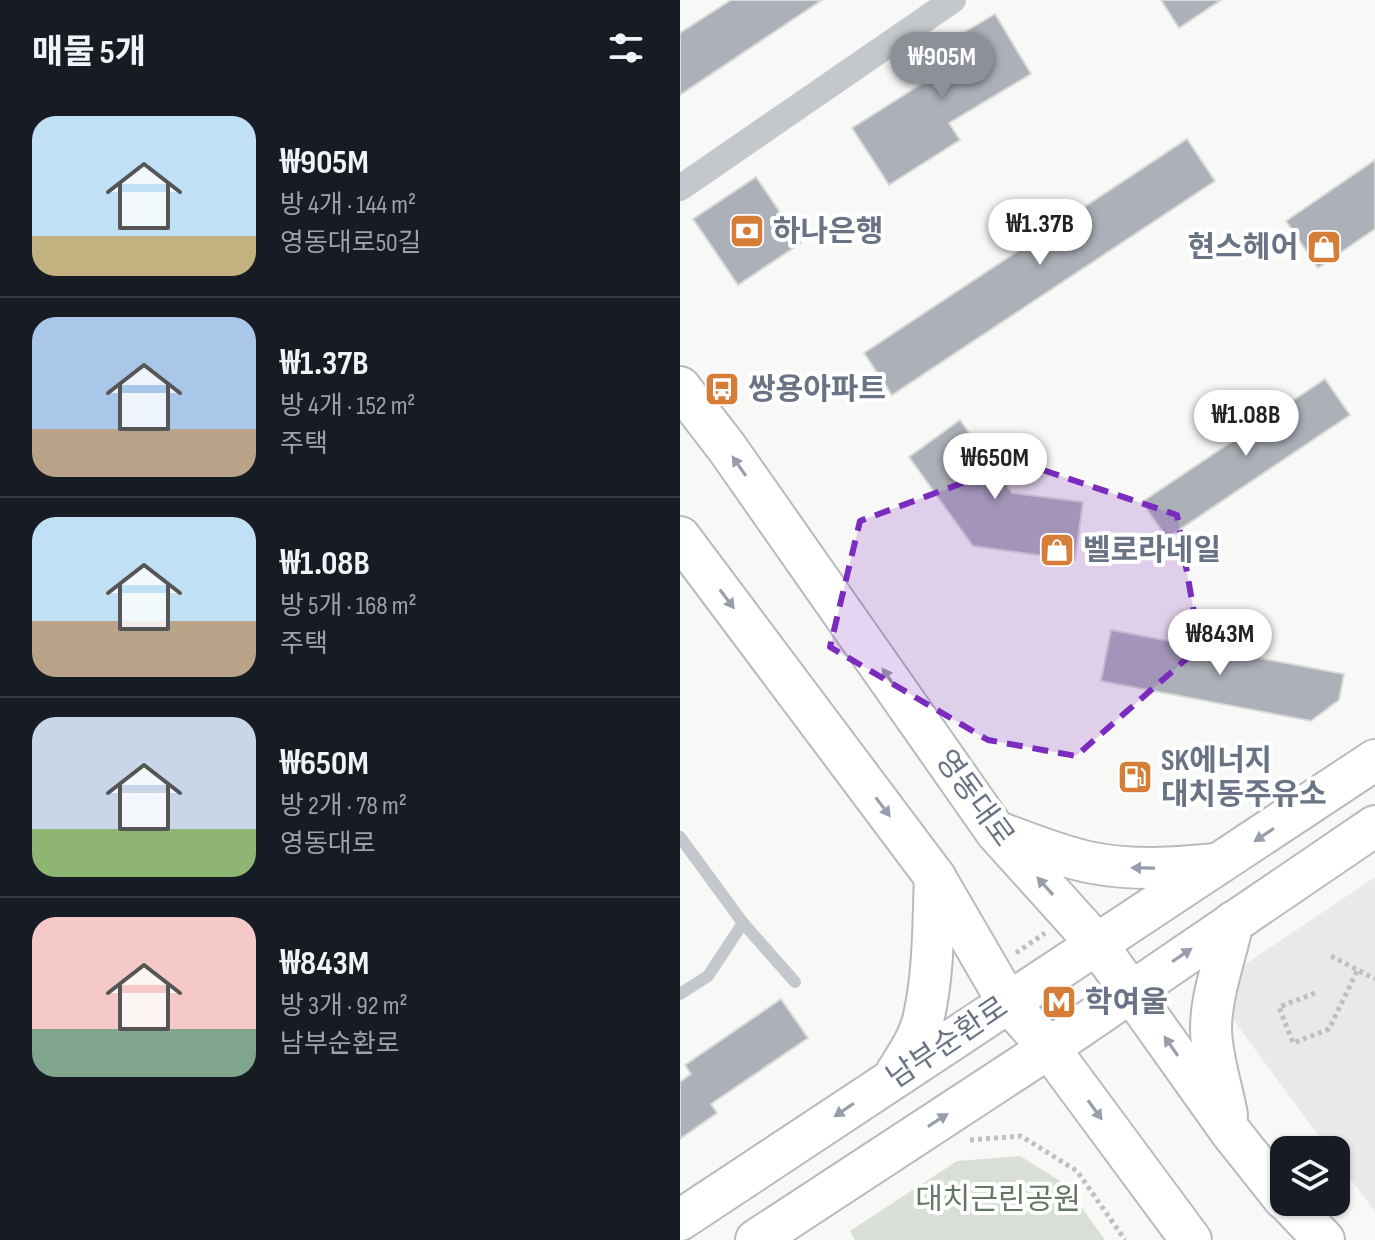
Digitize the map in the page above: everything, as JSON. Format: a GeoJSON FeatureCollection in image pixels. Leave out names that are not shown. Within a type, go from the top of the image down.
{"type":"FeatureCollection","features":[{"type":"Feature","properties":{"kind":"main road","name":"영동대로"},"geometry":{"type":"LineString","coordinates":[[680,387],[727,448],[996,832],[1097,944],[1230,1131],[1270,1180]]}},
{"type":"Feature","properties":{"kind":"main road"},"geometry":{"type":"LineString","coordinates":[[680,537],[935,877],[1007,1001],[1049,1048],[1190,1239]]}},
{"type":"Feature","properties":{"kind":"main road","name":"남부순환로"},"geometry":{"type":"LineString","coordinates":[[680,1220],[1375,760]]}},
{"type":"Feature","properties":{"kind":"main road","name":"남부순환로"},"geometry":{"type":"LineString","coordinates":[[756,1240],[1049,1048],[1375,826]]}},
{"type":"Feature","properties":{"kind":"main road"},"geometry":{"type":"LineString","coordinates":[[996,832],[1090,863],[1124,868],[1221,863]]}},
{"type":"Feature","properties":{"kind":"main road"},"geometry":{"type":"LineString","coordinates":[[895,1076],[916,1040],[924,1018],[935,877]]}},
{"type":"Feature","properties":{"kind":"main road"},"geometry":{"type":"LineString","coordinates":[[1230,1131],[1212,1048],[1211,1026],[1213,1003],[1233,922]]}},
{"type":"Feature","properties":{"kind":"main road","name":"영동대로"},"geometry":{"type":"LineString","coordinates":[[1297,1216],[1314,1240]]}},
{"type":"Feature","properties":{"kind":"main road"},"geometry":{"type":"LineString","coordinates":[[1301,1216],[1324,1240]]}},
{"type":"Feature","properties":{"kind":"street"},"geometry":{"type":"LineString","coordinates":[[680,188],[953,0]]}},
{"type":"Feature","properties":{"kind":"lane"},"geometry":{"type":"LineString","coordinates":[[680,837],[743,923],[795,982]]}},
{"type":"Feature","properties":{"kind":"lane"},"geometry":{"type":"LineString","coordinates":[[680,994],[708,976],[743,923]]}},
{"type":"Feature","properties":{"kind":"path"},"geometry":{"type":"LineString","coordinates":[[1331,956],[1375,979]]}},
{"type":"Feature","properties":{"kind":"path"},"geometry":{"type":"LineString","coordinates":[[1315,993],[1279,1007],[1293,1043],[1329,1029],[1358,969]]}},
{"type":"Feature","properties":{"kind":"path"},"geometry":{"type":"LineString","coordinates":[[1021,1136],[1077,1171],[1125,1240]]}},
{"type":"Feature","properties":{"kind":"highlighted area"},"geometry":{"type":"Polygon","coordinates":[[[1019,462],[1177,515],[1200,647],[1076,756],[988,740],[830,647],[860,521],[1019,462]]]}},
{"type":"Feature","properties":{"kind":"shaded area"},"geometry":{"type":"Polygon","coordinates":[[[1375,877],[1375,1212],[1350,1178],[1350,1136],[1319,1136],[1210,988],[1375,877]]]}},
{"type":"Feature","properties":{"kind":"green space","name":"대치근린공원"},"geometry":{"type":"Polygon","coordinates":[[[1020,1156],[1065,1184],[1105,1240],[855,1240],[850,1231],[957,1161],[1020,1156]]]}},
{"type":"Feature","properties":{"kind":"building"},"geometry":{"type":"Polygon","coordinates":[[[731,0],[822,0],[680,95],[680,33],[731,0]]]}},
{"type":"Feature","properties":{"kind":"building"},"geometry":{"type":"Polygon","coordinates":[[[1161,0],[1221,0],[1179,28],[1161,0]]]}},
{"type":"Feature","properties":{"kind":"building"},"geometry":{"type":"Polygon","coordinates":[[[995,14],[1031,74],[949,123],[960,140],[889,185],[852,128],[942,71],[931,52],[995,14]]]}},
{"type":"Feature","properties":{"kind":"building"},"geometry":{"type":"Polygon","coordinates":[[[1187,139],[1215,181],[892,395],[864,353],[1187,139]]]}},
{"type":"Feature","properties":{"kind":"building"},"geometry":{"type":"Polygon","coordinates":[[[1375,160],[1375,229],[1318,268],[1286,221],[1375,160]]]}},
{"type":"Feature","properties":{"kind":"building","name":"하나은행"},"geometry":{"type":"Polygon","coordinates":[[[756,177],[801,243],[738,285],[693,219],[756,177]]]}},
{"type":"Feature","properties":{"kind":"building"},"geometry":{"type":"Polygon","coordinates":[[[1325,379],[1350,415],[1167,538],[1142,502],[1325,379]]]}},
{"type":"Feature","properties":{"kind":"building"},"geometry":{"type":"Polygon","coordinates":[[[960,420],[1012,493],[1083,502],[1075,560],[973,546],[909,457],[960,420]]]}},
{"type":"Feature","properties":{"kind":"building"},"geometry":{"type":"Polygon","coordinates":[[[1111,630],[1344,674],[1339,700],[1311,721],[1101,681],[1111,630]]]}},
{"type":"Feature","properties":{"kind":"building"},"geometry":{"type":"Polygon","coordinates":[[[781,999],[808,1038],[711,1104],[717,1113],[680,1139],[680,1082],[691,1074],[685,1065],[781,999]]]}},
{"type":"Feature","properties":{"kind":"place","name":"하나은행"},"geometry":{"type":"Point","coordinates":[747,231]}},
{"type":"Feature","properties":{"kind":"place","name":"현스헤어"},"geometry":{"type":"Point","coordinates":[1324,247]}},
{"type":"Feature","properties":{"kind":"place","name":"쌍용아파트"},"geometry":{"type":"Point","coordinates":[722,389]}},
{"type":"Feature","properties":{"kind":"place","name":"벨로라네일"},"geometry":{"type":"Point","coordinates":[1057,550]}},
{"type":"Feature","properties":{"kind":"place","name":"SK에너지 대치동주유소"},"geometry":{"type":"Point","coordinates":[1135,777]}},
{"type":"Feature","properties":{"kind":"place","name":"학여울"},"geometry":{"type":"Point","coordinates":[1059,1002]}}]}
